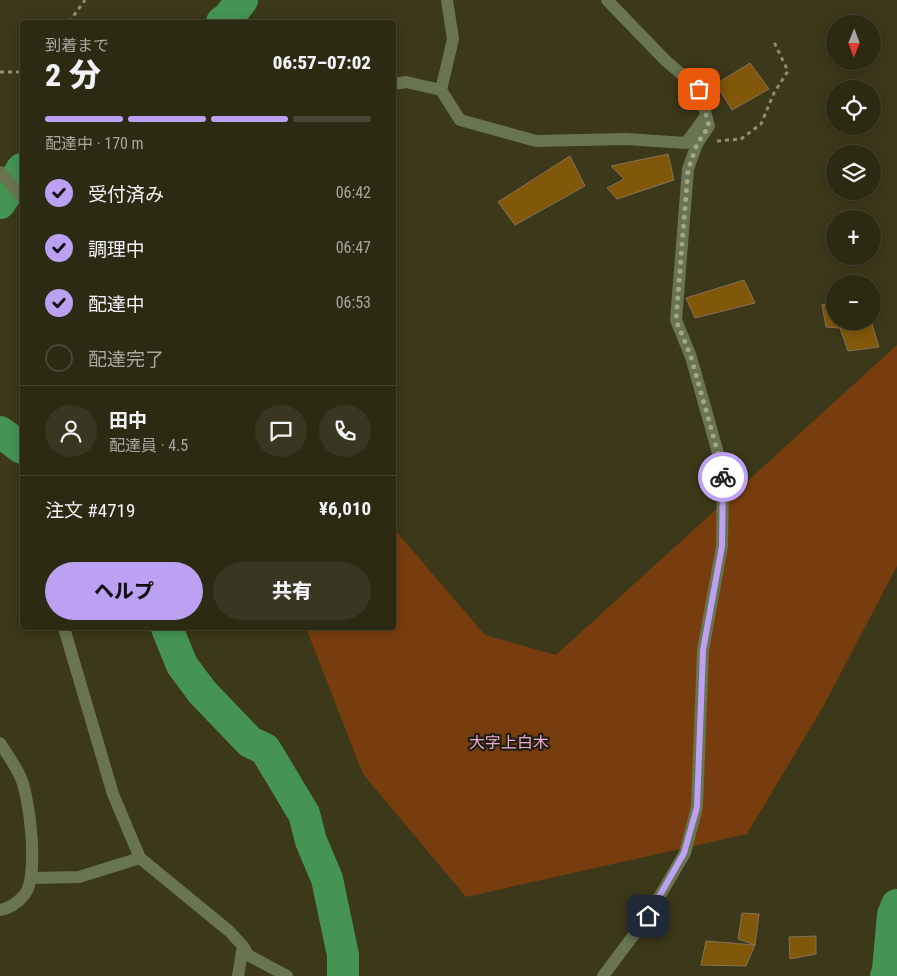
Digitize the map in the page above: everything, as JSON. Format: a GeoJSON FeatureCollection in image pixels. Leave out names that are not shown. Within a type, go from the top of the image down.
{"type":"FeatureCollection","features":[{"type":"Feature","properties":{"kind":"street"},"geometry":{"type":"LineString","coordinates":[[441,90],[453,39],[447,0]]}},
{"type":"Feature","properties":{"kind":"street"},"geometry":{"type":"LineString","coordinates":[[603,976],[648,916],[684,853],[697,807],[703,650],[722,546],[723,471],[691,357],[676,320],[688,170],[697,144],[709,126],[699,89],[666,61],[607,0]]}},
{"type":"Feature","properties":{"kind":"street"},"geometry":{"type":"LineString","coordinates":[[396,84],[406,82],[441,90],[460,120],[536,141],[626,139],[686,143],[706,115]]}},
{"type":"Feature","properties":{"kind":"street"},"geometry":{"type":"LineString","coordinates":[[0,172],[20,196]]}},
{"type":"Feature","properties":{"kind":"street"},"geometry":{"type":"LineString","coordinates":[[65,630],[113,794],[140,858],[228,931],[243,946],[248,955],[287,976]]}},
{"type":"Feature","properties":{"kind":"street"},"geometry":{"type":"LineString","coordinates":[[0,743],[21,778],[30,819],[32,878],[26,893],[12,908],[0,910]]}},
{"type":"Feature","properties":{"kind":"street"},"geometry":{"type":"LineString","coordinates":[[32,878],[79,877],[140,858]]}},
{"type":"Feature","properties":{"kind":"street"},"geometry":{"type":"LineString","coordinates":[[238,976],[243,946]]}},
{"type":"Feature","properties":{"kind":"path"},"geometry":{"type":"LineString","coordinates":[[70,20],[85,0]]}},
{"type":"Feature","properties":{"kind":"path"},"geometry":{"type":"LineString","coordinates":[[697,144],[741,139],[761,124],[774,93],[788,71],[774,42]]}},
{"type":"Feature","properties":{"kind":"path"},"geometry":{"type":"LineString","coordinates":[[0,72],[20,72]]}},
{"type":"Feature","properties":{"kind":"shaded area"},"geometry":{"type":"Polygon","coordinates":[[[897,345],[897,566],[824,705],[747,834],[466,897],[363,774],[307,630],[396,630],[396,531],[485,635],[556,655],[897,345]]]}},
{"type":"Feature","properties":{"kind":"building"},"geometry":{"type":"Polygon","coordinates":[[[750,63],[769,89],[732,110],[716,84],[750,63]]]}},
{"type":"Feature","properties":{"kind":"building"},"geometry":{"type":"Polygon","coordinates":[[[668,154],[674,180],[617,199],[607,188],[624,179],[611,166],[668,154]]]}},
{"type":"Feature","properties":{"kind":"building"},"geometry":{"type":"Polygon","coordinates":[[[570,156],[585,186],[515,225],[498,202],[570,156]]]}},
{"type":"Feature","properties":{"kind":"building"},"geometry":{"type":"Polygon","coordinates":[[[744,280],[755,303],[695,318],[686,298],[744,280]]]}},
{"type":"Feature","properties":{"kind":"building"},"geometry":{"type":"Polygon","coordinates":[[[826,304],[826,327],[822,305],[826,304]]]}},
{"type":"Feature","properties":{"kind":"building"},"geometry":{"type":"Polygon","coordinates":[[[841,330],[874,330],[879,347],[848,351],[841,330]]]}},
{"type":"Feature","properties":{"kind":"building"},"geometry":{"type":"Polygon","coordinates":[[[742,913],[759,914],[755,945],[738,939],[742,913]]]}},
{"type":"Feature","properties":{"kind":"building"},"geometry":{"type":"Polygon","coordinates":[[[816,936],[816,954],[790,959],[789,937],[816,936]]]}},
{"type":"Feature","properties":{"kind":"building"},"geometry":{"type":"Polygon","coordinates":[[[706,941],[755,945],[746,966],[701,965],[706,941]]]}},
{"type":"Feature","properties":{"kind":"waterway"},"geometry":{"type":"LineString","coordinates":[[225,20],[242,0]]}},
{"type":"Feature","properties":{"kind":"waterway"},"geometry":{"type":"LineString","coordinates":[[0,203],[20,172]]}},
{"type":"Feature","properties":{"kind":"waterway"},"geometry":{"type":"LineString","coordinates":[[0,432],[20,447]]}},
{"type":"Feature","properties":{"kind":"waterway"},"geometry":{"type":"LineString","coordinates":[[168,630],[182,665],[202,692],[250,742],[265,749],[304,814],[311,841],[327,879],[343,955],[343,976]]}},
{"type":"Feature","properties":{"kind":"waterway"},"geometry":{"type":"LineString","coordinates":[[886,976],[893,915],[897,905]]}},
{"type":"Feature","properties":{"kind":"way so far"},"geometry":{"type":"LineString","coordinates":[[699,89],[709,126],[697,144],[688,170],[682,224],[676,320],[691,357],[723,471],[723,477]]}},
{"type":"Feature","properties":{"kind":"district","name":"大字上白木"},"geometry":{"type":"Point","coordinates":[509,742]}},
{"type":"Feature","properties":{"kind":"route"},"geometry":{"type":"LineString","coordinates":[[648,916],[684,853],[697,807],[703,650],[722,546],[723,477]]}}]}
